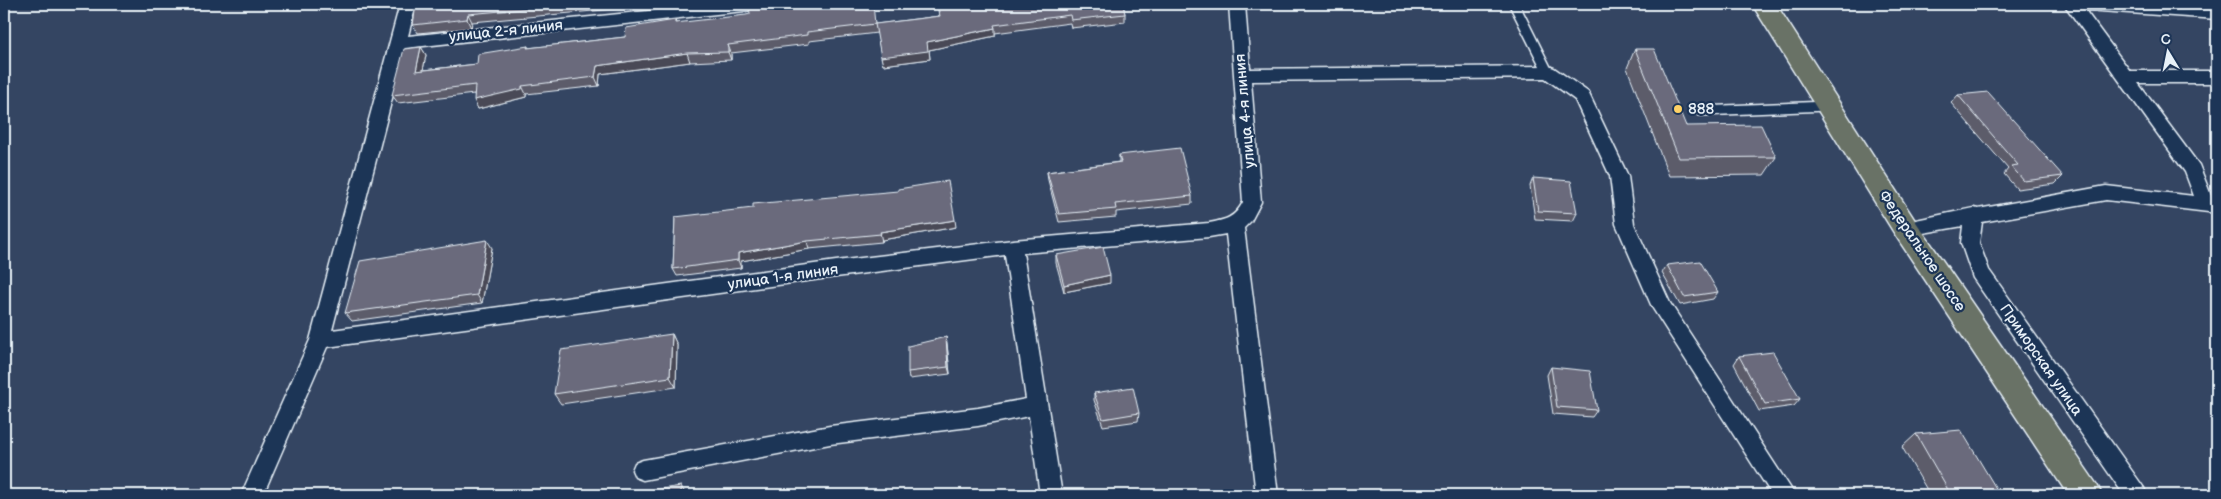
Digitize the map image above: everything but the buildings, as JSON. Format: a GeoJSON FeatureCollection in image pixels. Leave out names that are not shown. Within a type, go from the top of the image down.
{"type":"FeatureCollection","features":[{"type":"Feature","properties":{"kind":"highway","name":"Федеральное шоссе"},"geometry":{"type":"LineString","coordinates":[[1764,4],[1906,229],[2086,495]]}},
{"type":"Feature","properties":{"kind":"street"},"geometry":{"type":"LineString","coordinates":[[252,495],[320,340],[408,4]]}},
{"type":"Feature","properties":{"kind":"street","name":"улица 2-я линия"},"geometry":{"type":"LineString","coordinates":[[398,43],[762,4]]}},
{"type":"Feature","properties":{"kind":"street","name":"улица 4-я линия"},"geometry":{"type":"LineString","coordinates":[[1236,4],[1252,202],[1240,221],[1267,495]]}},
{"type":"Feature","properties":{"kind":"street"},"geometry":{"type":"LineString","coordinates":[[2072,4],[2217,14]]}},
{"type":"Feature","properties":{"kind":"street"},"geometry":{"type":"LineString","coordinates":[[2072,4],[2193,170],[2211,205]]}},
{"type":"Feature","properties":{"kind":"street"},"geometry":{"type":"LineString","coordinates":[[1242,75],[1548,72],[1582,96],[1619,176],[1625,224],[1662,307],[1784,495]]}},
{"type":"Feature","properties":{"kind":"street"},"geometry":{"type":"LineString","coordinates":[[2127,77],[2217,77]]}},
{"type":"Feature","properties":{"kind":"street"},"geometry":{"type":"LineString","coordinates":[[1906,229],[1974,215],[2106,193],[2211,205]]}},
{"type":"Feature","properties":{"kind":"street","name":"Приморская улица"},"geometry":{"type":"LineString","coordinates":[[1974,215],[1970,243],[1980,273],[2136,495]]}},
{"type":"Feature","properties":{"kind":"street","name":"улица 1-я линия"},"geometry":{"type":"LineString","coordinates":[[320,340],[836,269],[1013,247],[1209,230],[1240,221]]}},
{"type":"Feature","properties":{"kind":"street"},"geometry":{"type":"LineString","coordinates":[[1013,247],[1051,495]]}},
{"type":"Feature","properties":{"kind":"street"},"geometry":{"type":"LineString","coordinates":[[642,470],[830,435],[978,417],[1036,406]]}},
{"type":"Feature","properties":{"kind":"lane"},"geometry":{"type":"LineString","coordinates":[[1514,4],[1548,72]]}},
{"type":"Feature","properties":{"kind":"lane"},"geometry":{"type":"LineString","coordinates":[[1700,111],[1827,106]]}},
{"type":"Feature","properties":{"kind":"place","name":"888"},"geometry":{"type":"Point","coordinates":[1678,109]}}]}
